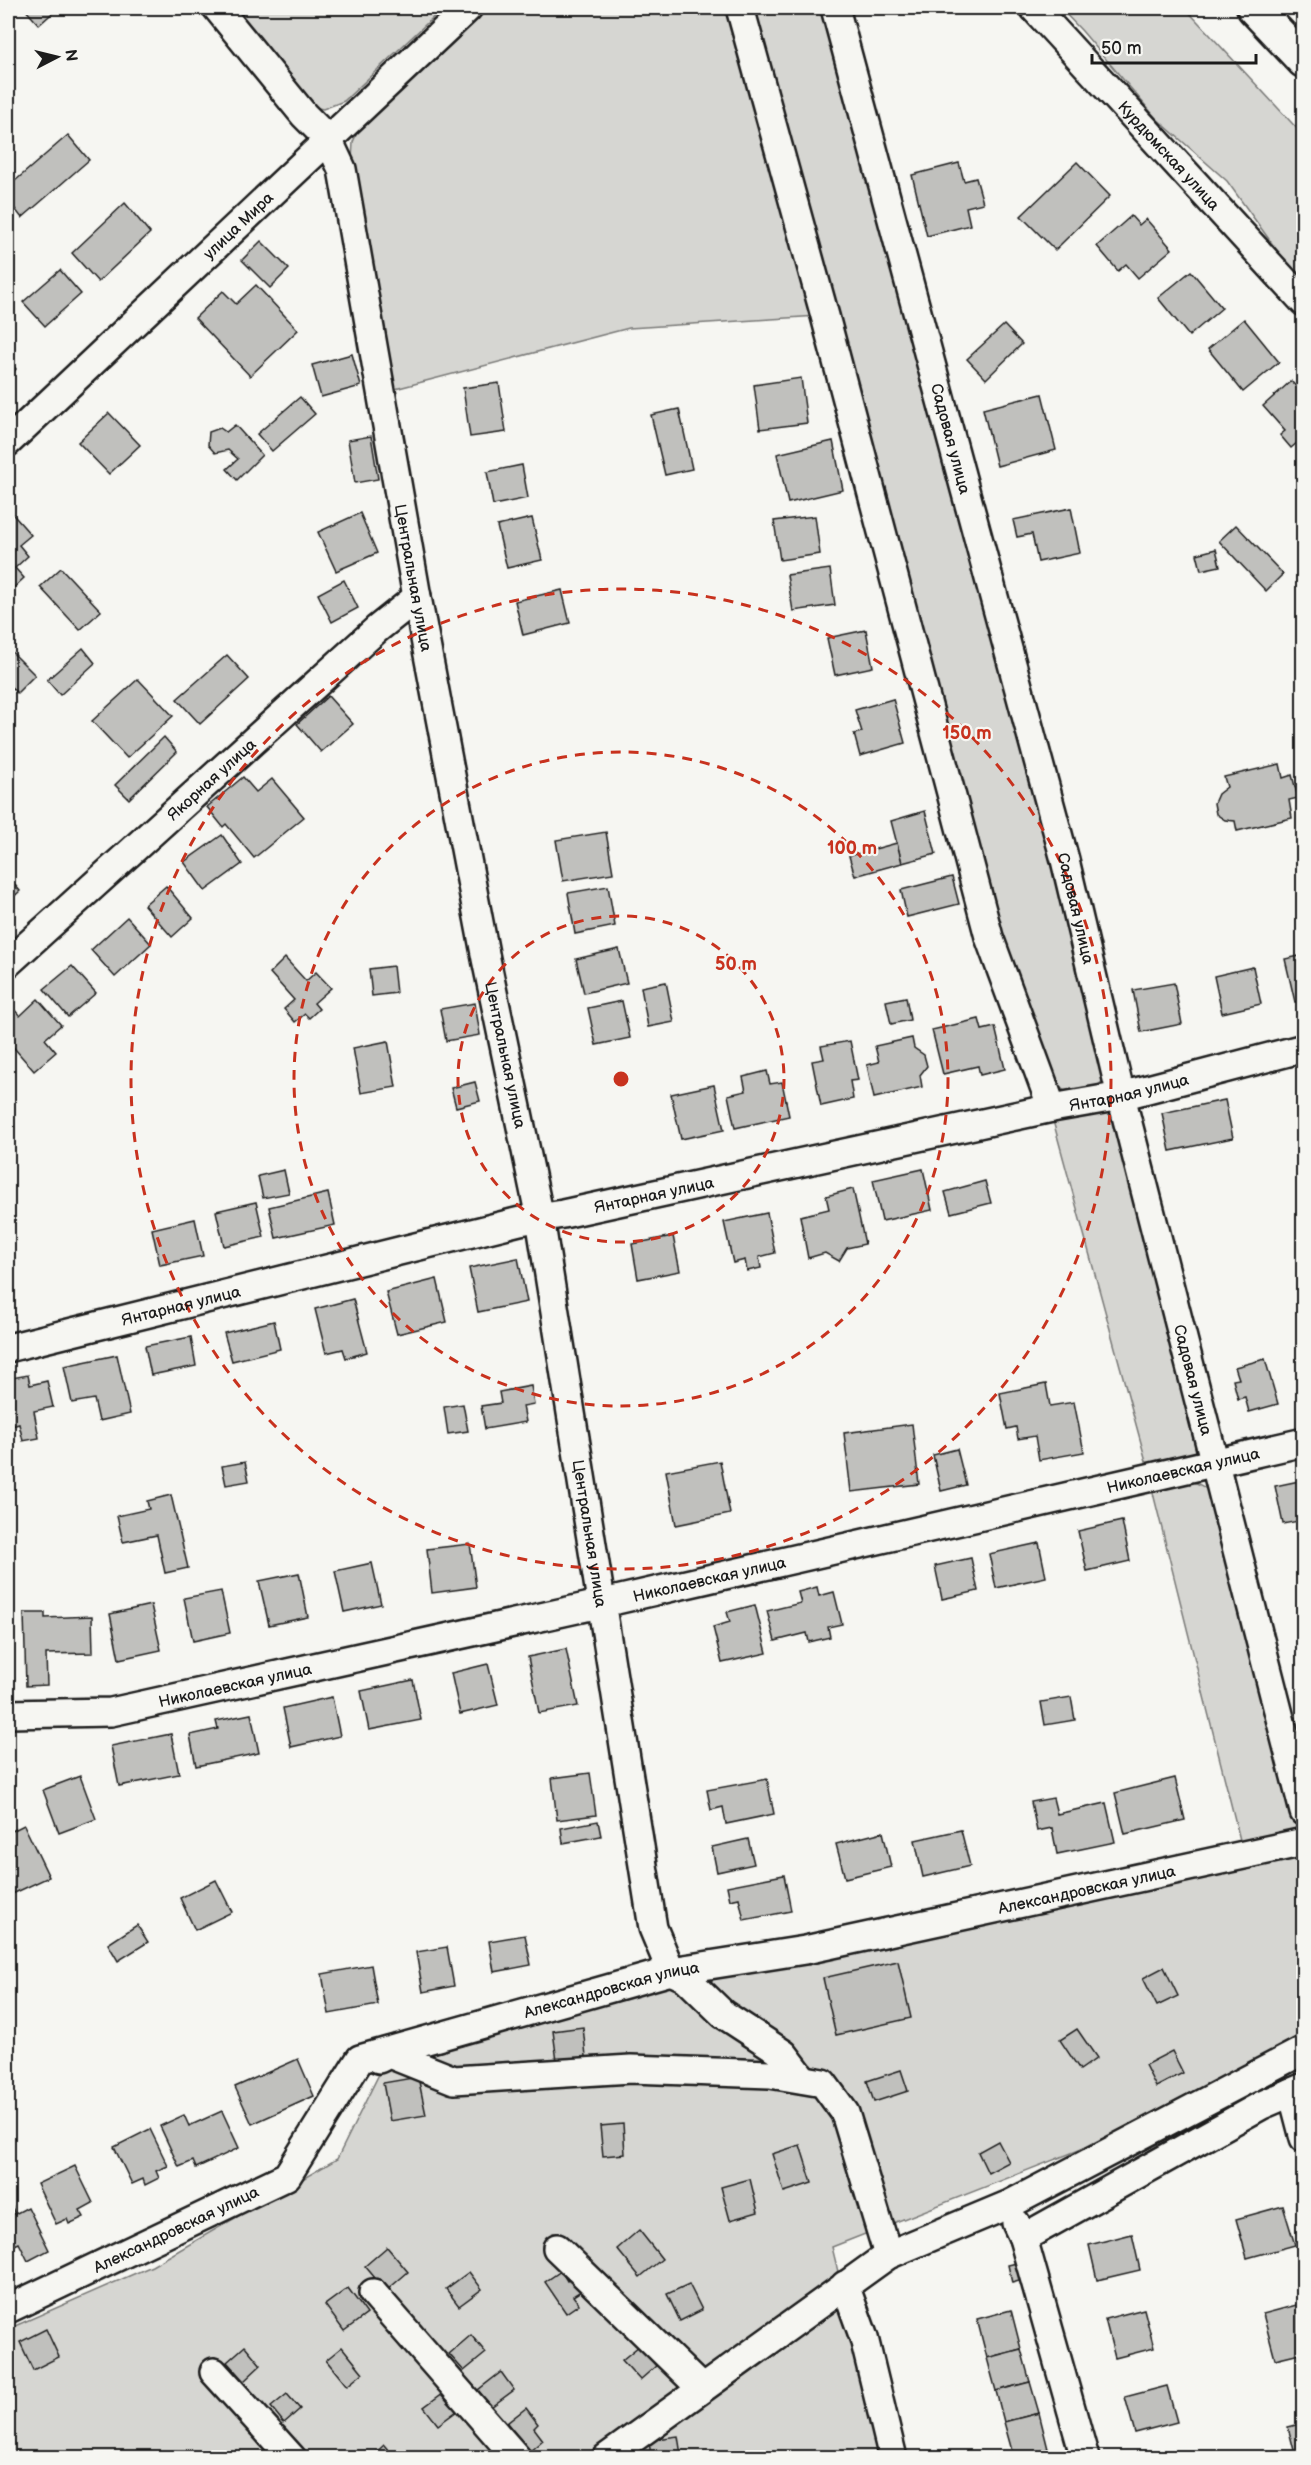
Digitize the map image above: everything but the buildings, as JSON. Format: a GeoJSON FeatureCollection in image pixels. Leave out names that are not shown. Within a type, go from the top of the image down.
{"type":"FeatureCollection","features":[{"type":"Feature","properties":{"kind":"main road"},"geometry":{"type":"LineString","coordinates":[[1254,8],[1293,50]]}},
{"type":"Feature","properties":{"kind":"main road"},"geometry":{"type":"LineString","coordinates":[[1271,8],[1293,50]]}},
{"type":"Feature","properties":{"kind":"street"},"geometry":{"type":"LineString","coordinates":[[217,8],[304,115],[328,139]]}},
{"type":"Feature","properties":{"kind":"street","name":"улица Мира"},"geometry":{"type":"LineString","coordinates":[[8,442],[468,8]]}},
{"type":"Feature","properties":{"kind":"street"},"geometry":{"type":"LineString","coordinates":[[740,8],[825,316],[989,937],[1052,1108]]}},
{"type":"Feature","properties":{"kind":"street","name":"Садовая улица"},"geometry":{"type":"LineString","coordinates":[[835,8],[1065,860],[1121,1096],[1304,1812]]}},
{"type":"Feature","properties":{"kind":"street","name":"Курдюмская улица"},"geometry":{"type":"LineString","coordinates":[[1034,8],[1304,302]]}},
{"type":"Feature","properties":{"kind":"street","name":"Центральная улица"},"geometry":{"type":"LineString","coordinates":[[328,139],[342,170],[417,597],[486,959],[540,1218],[653,1928],[671,1971]]}},
{"type":"Feature","properties":{"kind":"street","name":"Якорная улица"},"geometry":{"type":"LineString","coordinates":[[8,963],[359,645],[417,597]]}},
{"type":"Feature","properties":{"kind":"street","name":"Янтарная улица"},"geometry":{"type":"LineString","coordinates":[[8,1347],[520,1221],[1052,1108],[1121,1096],[1304,1048]]}},
{"type":"Feature","properties":{"kind":"street","name":"Николаевская улица"},"geometry":{"type":"LineString","coordinates":[[8,1717],[111,1712],[602,1603],[1304,1442]]}},
{"type":"Feature","properties":{"kind":"street","name":"Александровская улица"},"geometry":{"type":"LineString","coordinates":[[8,2309],[287,2176],[360,2059],[671,1971],[806,1950],[1304,1842]]}},
{"type":"Feature","properties":{"kind":"street"},"geometry":{"type":"LineString","coordinates":[[671,1971],[686,1978],[723,2014],[784,2054],[803,2079]]}},
{"type":"Feature","properties":{"kind":"street"},"geometry":{"type":"LineString","coordinates":[[606,2457],[642,2445],[701,2388],[888,2255],[1010,2204],[1304,2050]]}},
{"type":"Feature","properties":{"kind":"street"},"geometry":{"type":"LineString","coordinates":[[351,2073],[389,2054],[454,2080],[631,2069],[770,2074],[823,2083],[845,2113],[888,2255]]}},
{"type":"Feature","properties":{"kind":"street"},"geometry":{"type":"LineString","coordinates":[[1023,2238],[1262,2105],[1298,2090],[1304,2138]]}},
{"type":"Feature","properties":{"kind":"street"},"geometry":{"type":"LineString","coordinates":[[1010,2204],[1023,2238],[1085,2457]]}},
{"type":"Feature","properties":{"kind":"street"},"geometry":{"type":"LineString","coordinates":[[557,2248],[701,2388]]}},
{"type":"Feature","properties":{"kind":"street"},"geometry":{"type":"LineString","coordinates":[[845,2285],[864,2338],[893,2457]]}},
{"type":"Feature","properties":{"kind":"street"},"geometry":{"type":"LineString","coordinates":[[373,2292],[517,2457]]}},
{"type":"Feature","properties":{"kind":"street"},"geometry":{"type":"LineString","coordinates":[[214,2372],[292,2457]]}},
{"type":"Feature","properties":{"kind":"shaded area"},"geometry":{"type":"Polygon","coordinates":[[[228,8],[443,8],[344,101],[323,109],[308,106],[228,8]]]}},
{"type":"Feature","properties":{"kind":"shaded area"},"geometry":{"type":"Polygon","coordinates":[[[487,8],[731,8],[818,316],[629,328],[395,389],[352,161],[353,142],[360,126],[487,8]]]}},
{"type":"Feature","properties":{"kind":"shaded area"},"geometry":{"type":"Polygon","coordinates":[[[749,8],[824,8],[1058,861],[1107,1077],[1094,1089],[1066,1092],[1051,1080],[998,934],[749,8]]]}},
{"type":"Feature","properties":{"kind":"shaded area"},"geometry":{"type":"Polygon","coordinates":[[[1060,8],[1185,8],[1303,135],[1303,283],[1227,181],[1156,118],[1060,8]]]}},
{"type":"Feature","properties":{"kind":"shaded area"},"geometry":{"type":"Polygon","coordinates":[[[1104,1105],[1121,1114],[1198,1450],[1188,1462],[1149,1472],[1052,1117],[1104,1105]]]}},
{"type":"Feature","properties":{"kind":"shaded area"},"geometry":{"type":"Polygon","coordinates":[[[1189,1479],[1204,1487],[1215,1499],[1271,1702],[1298,1829],[1292,1835],[1242,1848],[1151,1485],[1189,1479]]]}},
{"type":"Feature","properties":{"kind":"shaded area"},"geometry":{"type":"Polygon","coordinates":[[[1292,1854],[1303,1864],[1303,2062],[832,2247],[883,2457],[8,2457],[8,2329],[152,2266],[337,2159],[389,2054],[686,1978],[1292,1854]]]}}]}
